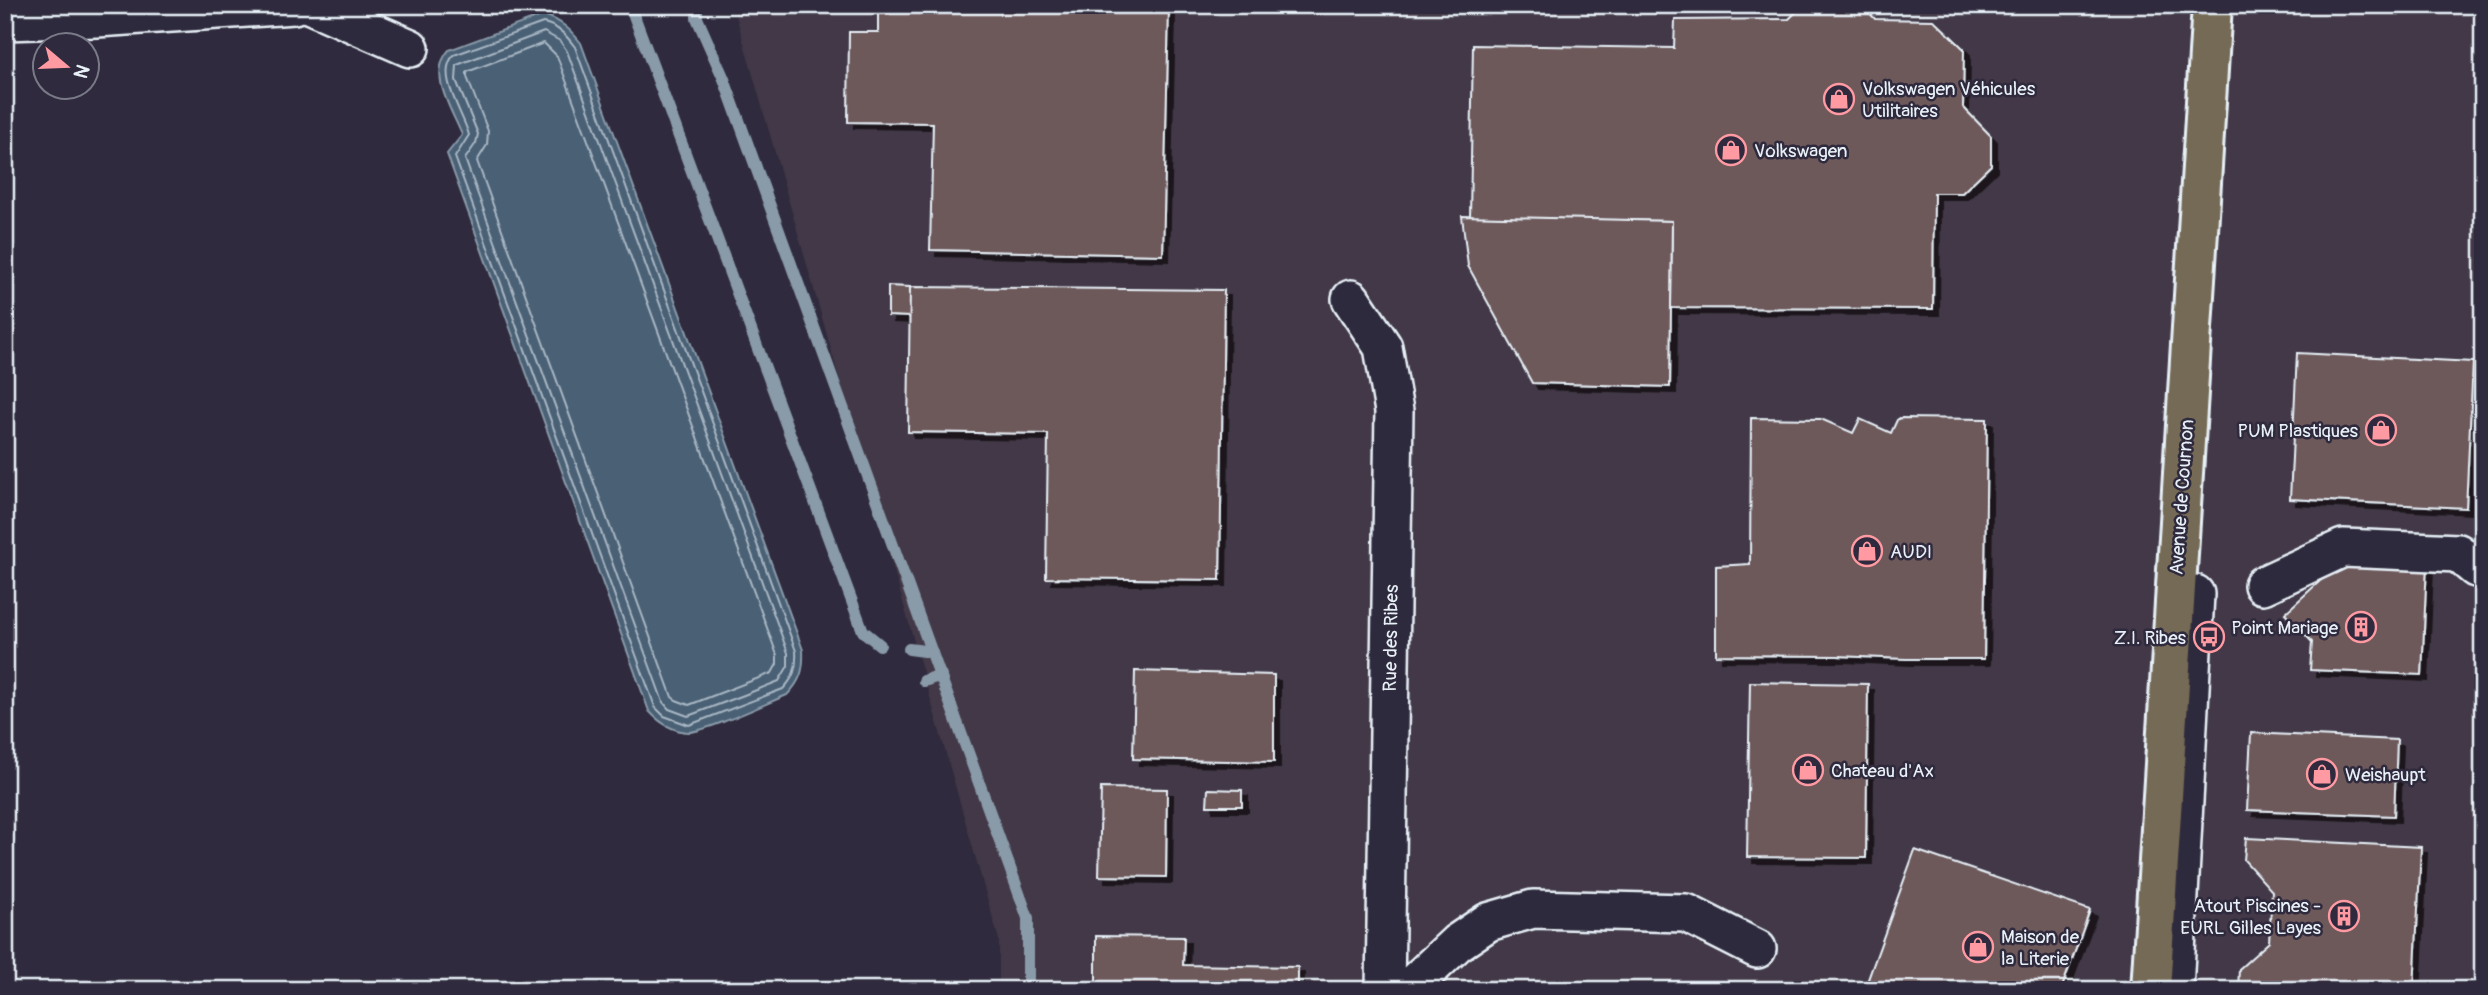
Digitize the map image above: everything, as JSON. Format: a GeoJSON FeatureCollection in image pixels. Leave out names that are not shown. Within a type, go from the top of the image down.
{"type":"FeatureCollection","features":[{"type":"Feature","properties":{"kind":"main road","name":"Avenue de Cournon"},"geometry":{"type":"LineString","coordinates":[[2151,990],[2212,5]]}},
{"type":"Feature","properties":{"kind":"street"},"geometry":{"type":"LineString","coordinates":[[5,21],[294,5]]}},
{"type":"Feature","properties":{"kind":"street"},"geometry":{"type":"LineString","coordinates":[[311,5],[410,48]]}},
{"type":"Feature","properties":{"kind":"street"},"geometry":{"type":"LineString","coordinates":[[2174,990],[2224,5]]}},
{"type":"Feature","properties":{"kind":"street","name":"Rue des Ribes"},"geometry":{"type":"LineString","coordinates":[[1351,299],[1383,346],[1394,411],[1385,989],[1409,988],[1457,943],[1488,922],[1533,909],[1686,912],[1757,949]]}},
{"type":"Feature","properties":{"kind":"street"},"geometry":{"type":"LineString","coordinates":[[2263,585],[2343,548],[2458,553],[2476,568]]}},
{"type":"Feature","properties":{"kind":"shaded area"},"geometry":{"type":"Polygon","coordinates":[[[733,5],[2483,5],[2483,990],[999,990],[999,940],[733,5]]]}},
{"type":"Feature","properties":{"kind":"water"},"geometry":{"type":"Polygon","coordinates":[[[544,15],[565,26],[581,43],[803,650],[801,674],[787,695],[697,731],[671,728],[649,711],[447,154],[462,135],[441,81],[440,70],[449,50],[544,15]]]}},
{"type":"Feature","properties":{"kind":"building"},"geometry":{"type":"Polygon","coordinates":[[[878,5],[1169,8],[1163,255],[930,250],[933,123],[848,122],[849,32],[878,32],[878,5]]]}},
{"type":"Feature","properties":{"kind":"building","name":"Volkswagen"},"geometry":{"type":"Polygon","coordinates":[[[1803,5],[1862,5],[1875,19],[1934,20],[1964,49],[1963,107],[1991,136],[1991,165],[1962,193],[1934,193],[1933,309],[1671,308],[1672,221],[1470,218],[1473,45],[1674,48],[1675,20],[1789,19],[1803,5]]]}},
{"type":"Feature","properties":{"kind":"building"},"geometry":{"type":"Polygon","coordinates":[[[1462,216],[1672,221],[1670,387],[1532,383],[1468,266],[1462,216]]]}},
{"type":"Feature","properties":{"kind":"building"},"geometry":{"type":"Polygon","coordinates":[[[888,286],[910,287],[910,317],[888,316],[888,286]]]}},
{"type":"Feature","properties":{"kind":"building"},"geometry":{"type":"Polygon","coordinates":[[[910,287],[1224,290],[1220,580],[1046,578],[1048,434],[908,432],[910,287]]]}},
{"type":"Feature","properties":{"kind":"building"},"geometry":{"type":"Polygon","coordinates":[[[2297,353],[2473,362],[2466,508],[2290,499],[2297,353]]]}},
{"type":"Feature","properties":{"kind":"building","name":"AUDI"},"geometry":{"type":"Polygon","coordinates":[[[1751,418],[1821,419],[1853,433],[1860,419],[1891,433],[1900,418],[1987,419],[1984,659],[1716,655],[1716,566],[1750,564],[1751,418]]]}},
{"type":"Feature","properties":{"kind":"building","name":"Point Mariage"},"geometry":{"type":"Polygon","coordinates":[[[2344,559],[2427,563],[2422,675],[2310,670],[2312,642],[2285,613],[2344,559]]]}},
{"type":"Feature","properties":{"kind":"building"},"geometry":{"type":"Polygon","coordinates":[[[1135,671],[1274,675],[1274,762],[1133,759],[1135,671]]]}},
{"type":"Feature","properties":{"kind":"building","name":"Chateau d'Ax"},"geometry":{"type":"Polygon","coordinates":[[[1750,682],[1868,684],[1866,858],[1747,857],[1750,682]]]}},
{"type":"Feature","properties":{"kind":"building"},"geometry":{"type":"Polygon","coordinates":[[[2251,733],[2397,740],[2394,816],[2247,810],[2251,733]]]}},
{"type":"Feature","properties":{"kind":"building"},"geometry":{"type":"Polygon","coordinates":[[[1101,788],[1167,789],[1166,877],[1099,876],[1101,788]]]}},
{"type":"Feature","properties":{"kind":"building"},"geometry":{"type":"Polygon","coordinates":[[[1208,789],[1242,790],[1242,806],[1207,806],[1208,789]]]}},
{"type":"Feature","properties":{"kind":"building","name":"Atout Piscines - EURL Gilles Layes"},"geometry":{"type":"Polygon","coordinates":[[[2246,838],[2421,847],[2414,990],[2238,990],[2239,969],[2269,942],[2272,891],[2244,860],[2246,838]]]}},
{"type":"Feature","properties":{"kind":"building","name":"Maison de la Literie"},"geometry":{"type":"Polygon","coordinates":[[[1915,850],[2090,910],[2061,990],[1880,990],[1866,985],[1915,850]]]}},
{"type":"Feature","properties":{"kind":"building"},"geometry":{"type":"Polygon","coordinates":[[[1096,936],[1184,937],[1183,965],[1298,967],[1298,990],[1096,990],[1096,936]]]}},
{"type":"Feature","properties":{"kind":"waterway"},"geometry":{"type":"LineString","coordinates":[[630,5],[863,631],[880,645]]}},
{"type":"Feature","properties":{"kind":"waterway"},"geometry":{"type":"LineString","coordinates":[[697,5],[697,18],[724,79],[1028,918],[1028,990]]}},
{"type":"Feature","properties":{"kind":"waterway"},"geometry":{"type":"LineString","coordinates":[[909,649],[932,652]]}},
{"type":"Feature","properties":{"kind":"waterway"},"geometry":{"type":"LineString","coordinates":[[924,681],[941,675]]}},
{"type":"Feature","properties":{"kind":"place","name":"Volkswagen Véhicules Utilitaires"},"geometry":{"type":"Point","coordinates":[1839,99]}},
{"type":"Feature","properties":{"kind":"place","name":"Volkswagen"},"geometry":{"type":"Point","coordinates":[1731,150]}},
{"type":"Feature","properties":{"kind":"place","name":"PUM Plastiques"},"geometry":{"type":"Point","coordinates":[2381,430]}},
{"type":"Feature","properties":{"kind":"place","name":"AUDI"},"geometry":{"type":"Point","coordinates":[1867,551]}},
{"type":"Feature","properties":{"kind":"place","name":"Point Mariage"},"geometry":{"type":"Point","coordinates":[2361,627]}},
{"type":"Feature","properties":{"kind":"place","name":"Z.I. Ribes"},"geometry":{"type":"Point","coordinates":[2209,637]}},
{"type":"Feature","properties":{"kind":"place","name":"Chateau d'Ax"},"geometry":{"type":"Point","coordinates":[1808,770]}},
{"type":"Feature","properties":{"kind":"place","name":"Weishaupt"},"geometry":{"type":"Point","coordinates":[2322,774]}},
{"type":"Feature","properties":{"kind":"place","name":"Atout Piscines - EURL Gilles Layes"},"geometry":{"type":"Point","coordinates":[2344,916]}},
{"type":"Feature","properties":{"kind":"place","name":"Maison de la Literie"},"geometry":{"type":"Point","coordinates":[1978,947]}}]}
